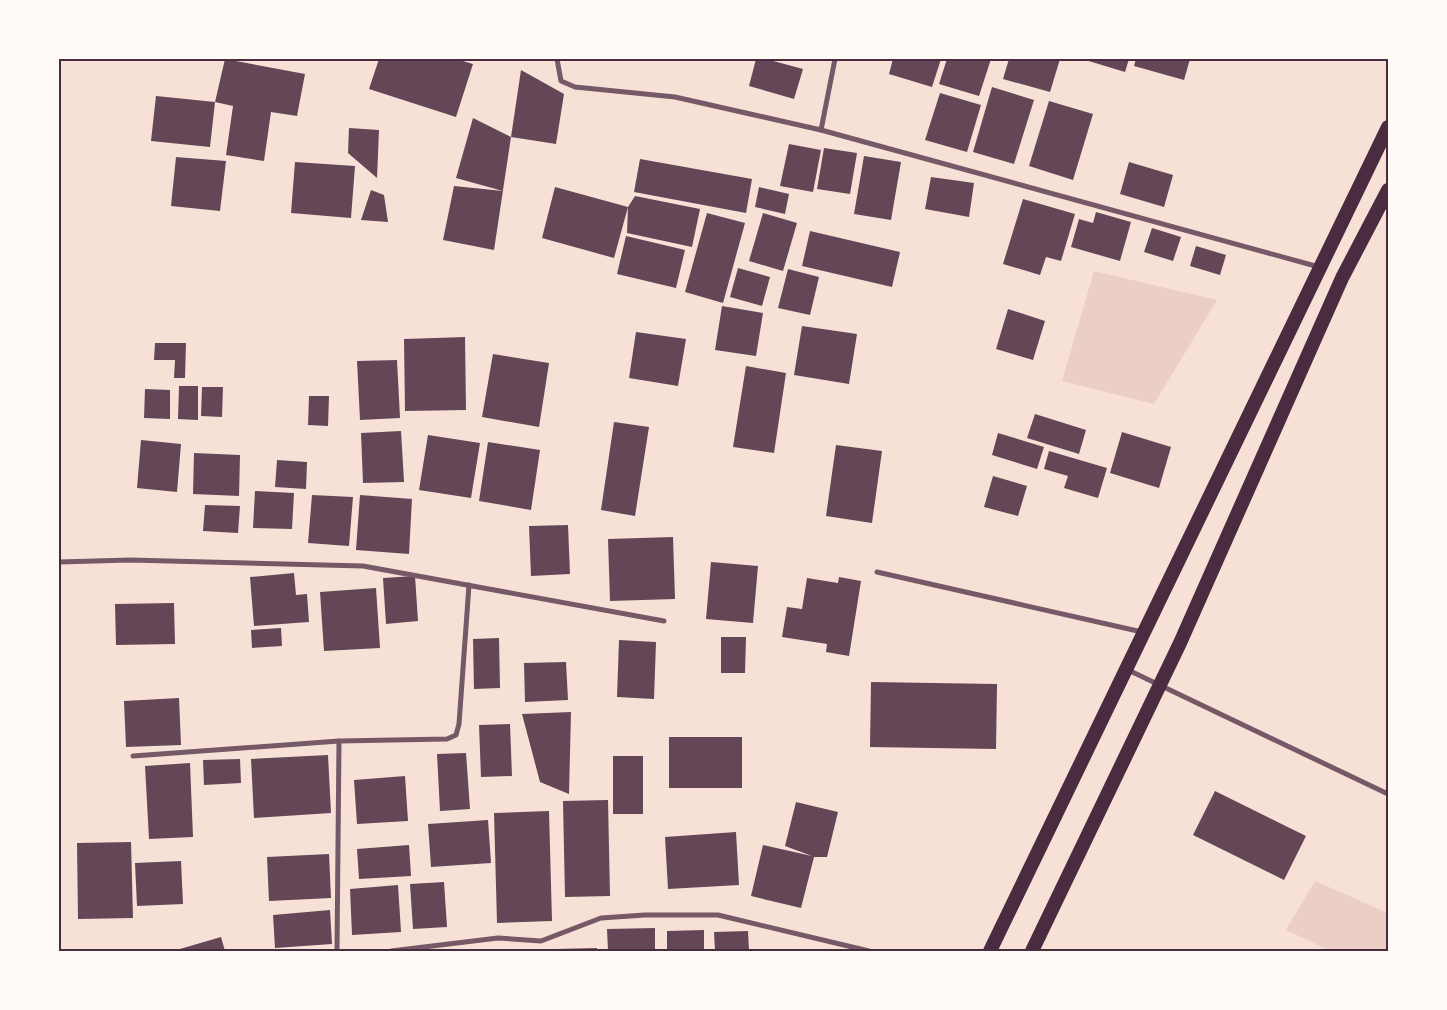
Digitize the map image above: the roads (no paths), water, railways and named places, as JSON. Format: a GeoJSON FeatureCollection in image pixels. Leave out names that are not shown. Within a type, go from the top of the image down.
{"type":"FeatureCollection","features":[{"type":"Feature","properties":{"kind":"highway"},"geometry":{"type":"LineString","coordinates":[[990,951],[1388,127]]}},
{"type":"Feature","properties":{"kind":"highway"},"geometry":{"type":"LineString","coordinates":[[1032,951],[1184,634],[1342,278],[1388,190]]}},
{"type":"Feature","properties":{"kind":"street"},"geometry":{"type":"LineString","coordinates":[[557,59],[561,81],[575,88],[675,97],[821,130],[1320,267]]}},
{"type":"Feature","properties":{"kind":"street"},"geometry":{"type":"LineString","coordinates":[[821,130],[834,59]]}},
{"type":"Feature","properties":{"kind":"street"},"geometry":{"type":"LineString","coordinates":[[59,562],[130,560],[363,566],[664,621]]}},
{"type":"Feature","properties":{"kind":"street"},"geometry":{"type":"LineString","coordinates":[[877,572],[1143,632]]}},
{"type":"Feature","properties":{"kind":"street"},"geometry":{"type":"LineString","coordinates":[[133,756],[339,741],[447,739],[456,735],[459,724],[469,585]]}},
{"type":"Feature","properties":{"kind":"street"},"geometry":{"type":"LineString","coordinates":[[1126,668],[1388,794]]}},
{"type":"Feature","properties":{"kind":"street"},"geometry":{"type":"LineString","coordinates":[[337,951],[339,741]]}},
{"type":"Feature","properties":{"kind":"street"},"geometry":{"type":"LineString","coordinates":[[391,951],[498,938],[541,941],[601,918],[645,914],[718,915],[869,951]]}}]}
